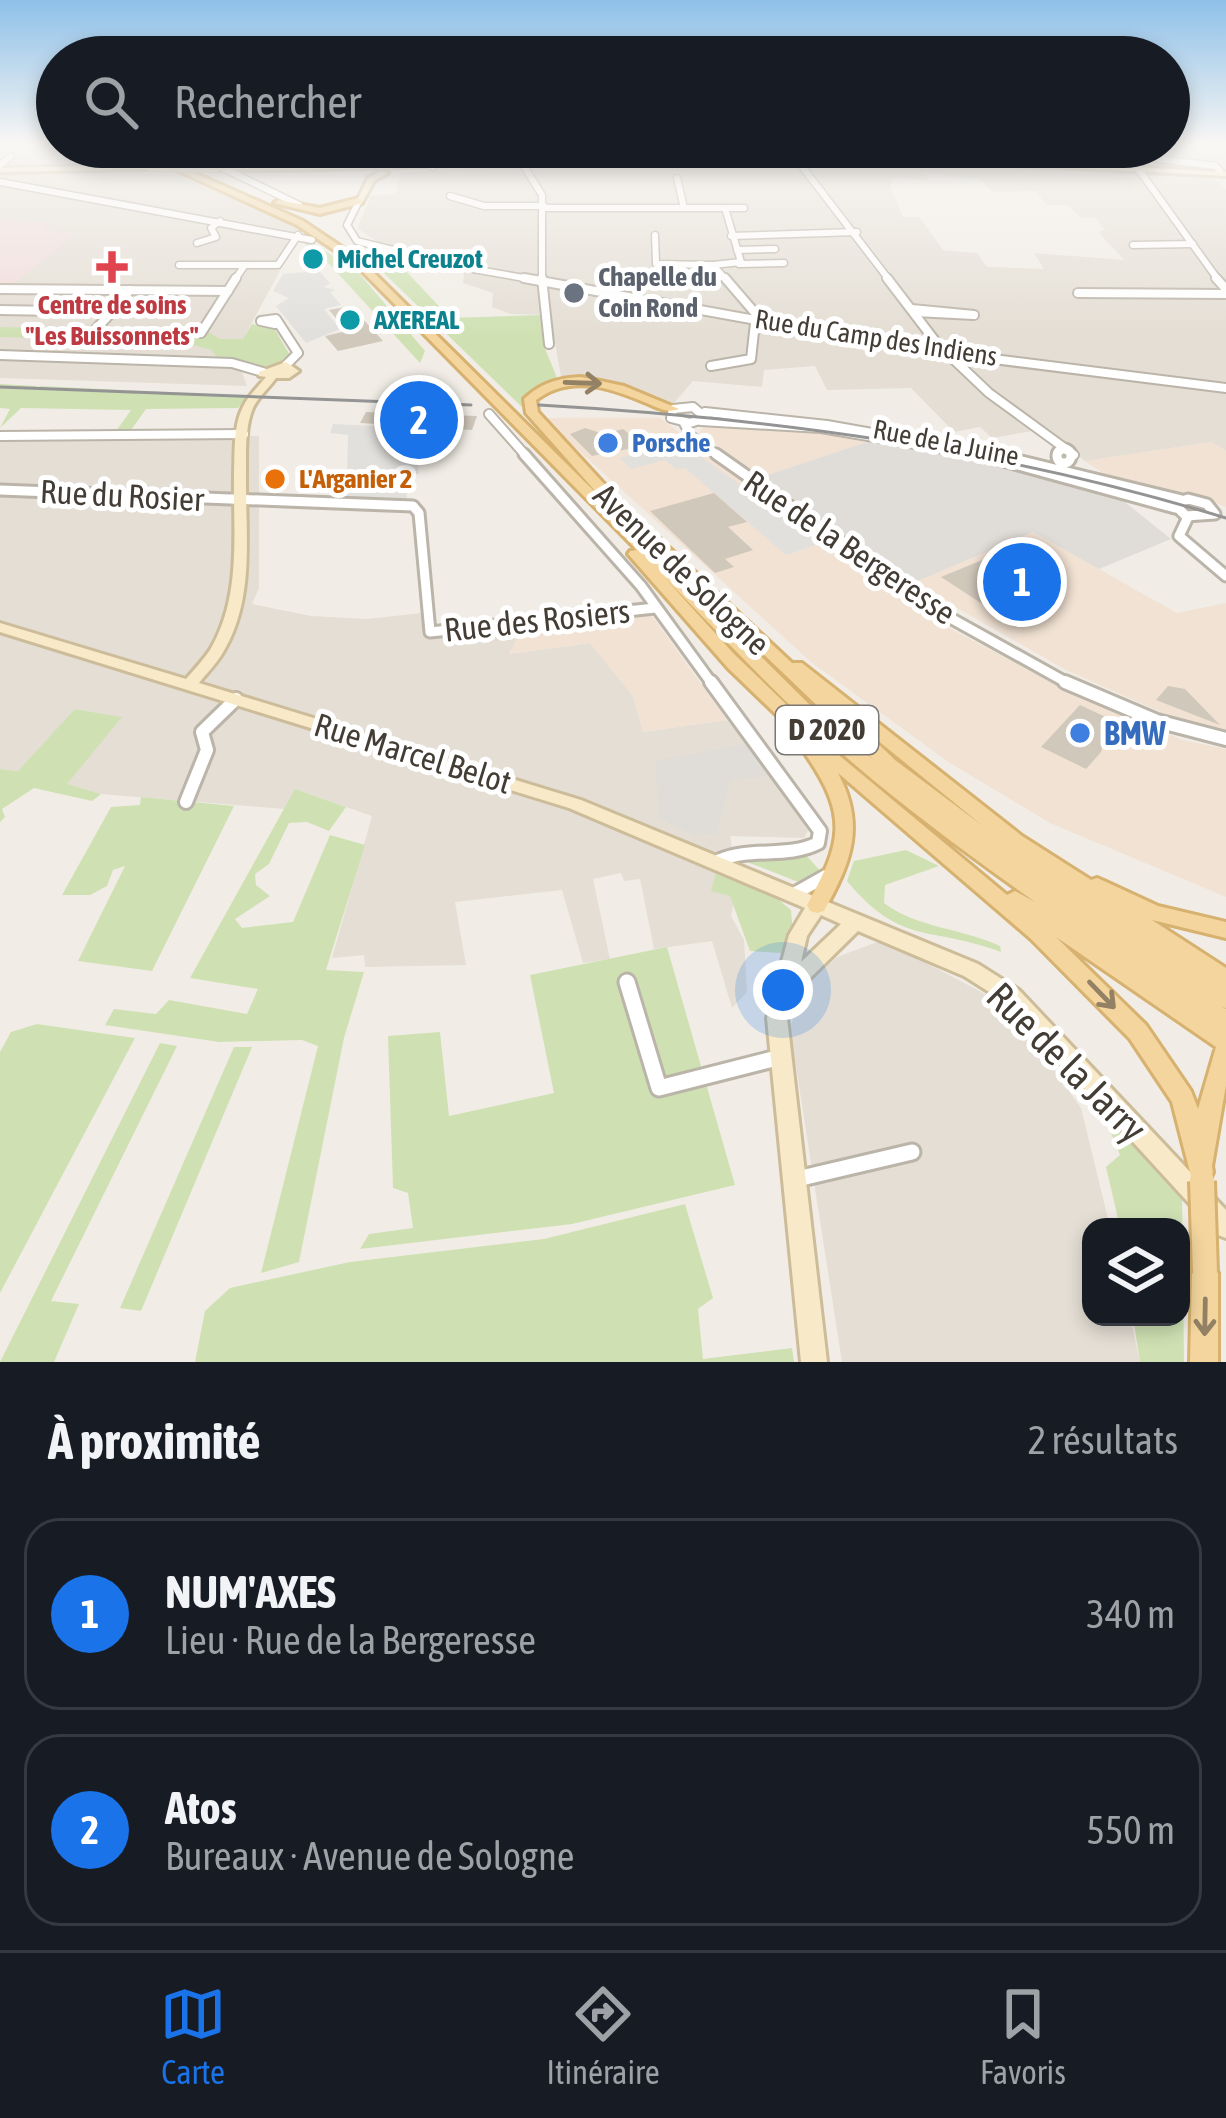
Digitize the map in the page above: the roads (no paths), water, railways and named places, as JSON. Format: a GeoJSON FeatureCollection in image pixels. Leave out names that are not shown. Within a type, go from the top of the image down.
{"type":"FeatureCollection","features":[{"type":"Feature","properties":{"kind":"main road","name":"Avenue de Sologne"},"geometry":{"type":"LineString","coordinates":[[266,208],[301,223],[377,280],[809,715],[875,773],[1014,878],[1226,1021]]}},
{"type":"Feature","properties":{"kind":"main road","name":"Avenue de Sologne"},"geometry":{"type":"LineString","coordinates":[[278,208],[364,259],[822,706],[906,778],[1055,888],[1226,1000]]}},
{"type":"Feature","properties":{"kind":"main road"},"geometry":{"type":"LineString","coordinates":[[291,208],[341,208]]}},
{"type":"Feature","properties":{"kind":"main road"},"geometry":{"type":"LineString","coordinates":[[190,684],[205,668],[240,595],[245,413],[267,375],[286,365]]}},
{"type":"Feature","properties":{"kind":"main road"},"geometry":{"type":"LineString","coordinates":[[477,380],[829,770],[847,806],[838,866],[798,935],[777,1018],[814,1362]]}},
{"type":"Feature","properties":{"kind":"main road"},"geometry":{"type":"LineString","coordinates":[[614,503],[532,413],[530,399],[562,382],[593,382],[674,410]]}},
{"type":"Feature","properties":{"kind":"main road"},"geometry":{"type":"LineString","coordinates":[[716,602],[966,802],[1107,904],[1226,979]]}},
{"type":"Feature","properties":{"kind":"main road","name":"Rue Marcel Belot"},"geometry":{"type":"LineString","coordinates":[[0,627],[554,797],[817,904]]}},
{"type":"Feature","properties":{"kind":"main road"},"geometry":{"type":"LineString","coordinates":[[729,658],[888,807],[1038,933],[1138,1032],[1183,1098],[1201,1176]]}},
{"type":"Feature","properties":{"kind":"main road"},"geometry":{"type":"LineString","coordinates":[[966,802],[1104,890],[1154,913],[1226,930]]}},
{"type":"Feature","properties":{"kind":"main road"},"geometry":{"type":"LineString","coordinates":[[888,807],[1078,946],[1226,1046],[1211,1096],[1201,1176],[1204,1362]]}},
{"type":"Feature","properties":{"kind":"main road","name":"Rue de la Jarry"},"geometry":{"type":"LineString","coordinates":[[817,904],[971,970],[1012,996],[1226,1227]]}},
{"type":"Feature","properties":{"kind":"main road"},"geometry":{"type":"LineString","coordinates":[[777,1018],[797,978],[856,921]]}},
{"type":"Feature","properties":{"kind":"street"},"geometry":{"type":"LineString","coordinates":[[144,208],[312,240]]}},
{"type":"Feature","properties":{"kind":"street"},"geometry":{"type":"LineString","coordinates":[[334,210],[350,215],[355,208]]}},
{"type":"Feature","properties":{"kind":"street"},"geometry":{"type":"LineString","coordinates":[[543,208],[538,241],[549,344]]}},
{"type":"Feature","properties":{"kind":"street"},"geometry":{"type":"LineString","coordinates":[[610,208],[739,208]]}},
{"type":"Feature","properties":{"kind":"street"},"geometry":{"type":"LineString","coordinates":[[663,208],[666,226]]}},
{"type":"Feature","properties":{"kind":"street"},"geometry":{"type":"LineString","coordinates":[[694,208],[697,221]]}},
{"type":"Feature","properties":{"kind":"street"},"geometry":{"type":"LineString","coordinates":[[725,208],[741,262],[735,264]]}},
{"type":"Feature","properties":{"kind":"street"},"geometry":{"type":"LineString","coordinates":[[837,208],[947,354],[988,393],[1074,455]]}},
{"type":"Feature","properties":{"kind":"street"},"geometry":{"type":"LineString","coordinates":[[1173,208],[1201,266],[1226,292]]}},
{"type":"Feature","properties":{"kind":"street","name":"Rue du Camp des Indiens"},"geometry":{"type":"LineString","coordinates":[[350,215],[348,231],[363,245],[453,265],[947,354],[1226,388]]}},
{"type":"Feature","properties":{"kind":"street"},"geometry":{"type":"LineString","coordinates":[[216,237],[211,228],[220,221]]}},
{"type":"Feature","properties":{"kind":"street"},"geometry":{"type":"LineString","coordinates":[[731,236],[857,232]]}},
{"type":"Feature","properties":{"kind":"street"},"geometry":{"type":"LineString","coordinates":[[178,265],[281,264],[298,235]]}},
{"type":"Feature","properties":{"kind":"street"},"geometry":{"type":"LineString","coordinates":[[655,235],[656,264],[784,263]]}},
{"type":"Feature","properties":{"kind":"street"},"geometry":{"type":"LineString","coordinates":[[196,244],[230,237]]}},
{"type":"Feature","properties":{"kind":"street"},"geometry":{"type":"LineString","coordinates":[[1133,245],[1193,244]]}},
{"type":"Feature","properties":{"kind":"street"},"geometry":{"type":"LineString","coordinates":[[737,250],[775,249]]}},
{"type":"Feature","properties":{"kind":"street"},"geometry":{"type":"LineString","coordinates":[[201,332],[245,265]]}},
{"type":"Feature","properties":{"kind":"street"},"geometry":{"type":"LineString","coordinates":[[711,366],[754,356],[756,318],[735,286],[720,277],[713,265]]}},
{"type":"Feature","properties":{"kind":"street"},"geometry":{"type":"LineString","coordinates":[[686,278],[720,277]]}},
{"type":"Feature","properties":{"kind":"street"},"geometry":{"type":"LineString","coordinates":[[0,300],[13,288]]}},
{"type":"Feature","properties":{"kind":"street"},"geometry":{"type":"LineString","coordinates":[[0,289],[228,291]]}},
{"type":"Feature","properties":{"kind":"street"},"geometry":{"type":"LineString","coordinates":[[94,332],[130,290]]}},
{"type":"Feature","properties":{"kind":"street"},"geometry":{"type":"LineString","coordinates":[[1078,293],[1226,292]]}},
{"type":"Feature","properties":{"kind":"street"},"geometry":{"type":"LineString","coordinates":[[0,310],[112,312]]}},
{"type":"Feature","properties":{"kind":"street"},"geometry":{"type":"LineString","coordinates":[[913,310],[974,315],[913,310]]}},
{"type":"Feature","properties":{"kind":"street"},"geometry":{"type":"LineString","coordinates":[[275,324],[298,353],[286,365]]}},
{"type":"Feature","properties":{"kind":"street"},"geometry":{"type":"LineString","coordinates":[[0,355],[244,364],[267,375]]}},
{"type":"Feature","properties":{"kind":"street"},"geometry":{"type":"LineString","coordinates":[[674,410],[692,407],[703,417]]}},
{"type":"Feature","properties":{"kind":"street","name":"Rue de la Bergeresse"},"geometry":{"type":"LineString","coordinates":[[674,410],[671,418],[684,423],[690,435],[842,545],[964,625],[1127,709],[1226,739]]}},
{"type":"Feature","properties":{"kind":"street"},"geometry":{"type":"LineString","coordinates":[[489,414],[655,608],[820,831],[818,843],[808,849],[737,848],[718,861]]}},
{"type":"Feature","properties":{"kind":"street"},"geometry":{"type":"LineString","coordinates":[[684,423],[703,417]]}},
{"type":"Feature","properties":{"kind":"street","name":"Rue de la Juine"},"geometry":{"type":"LineString","coordinates":[[703,417],[942,448],[1178,504],[1201,501],[1220,512]]}},
{"type":"Feature","properties":{"kind":"street"},"geometry":{"type":"LineString","coordinates":[[0,436],[244,434]]}},
{"type":"Feature","properties":{"kind":"street","name":"Rue du Rosier"},"geometry":{"type":"LineString","coordinates":[[0,490],[244,501]]}},
{"type":"Feature","properties":{"kind":"street","name":"Rue des Rosiers"},"geometry":{"type":"LineString","coordinates":[[244,501],[413,506],[419,513],[430,632],[655,608]]}},
{"type":"Feature","properties":{"kind":"street","name":"Rue de la Juine"},"geometry":{"type":"LineString","coordinates":[[1178,504],[1188,517],[1226,525]]}},
{"type":"Feature","properties":{"kind":"street","name":"Rue de la Juine"},"geometry":{"type":"LineString","coordinates":[[1205,519],[1220,512]]}},
{"type":"Feature","properties":{"kind":"street"},"geometry":{"type":"LineString","coordinates":[[1188,517],[1179,536],[1226,576]]}},
{"type":"Feature","properties":{"kind":"street"},"geometry":{"type":"LineString","coordinates":[[186,802],[208,750],[202,732],[236,698]]}},
{"type":"Feature","properties":{"kind":"street"},"geometry":{"type":"LineString","coordinates":[[794,894],[838,866]]}},
{"type":"Feature","properties":{"kind":"street"},"geometry":{"type":"LineString","coordinates":[[627,982],[659,1088],[781,1057]]}},
{"type":"Feature","properties":{"kind":"street"},"geometry":{"type":"LineString","coordinates":[[793,1180],[912,1152]]}},
{"type":"Feature","properties":{"kind":"tram line"},"geometry":{"type":"LineString","coordinates":[[0,387],[471,405]]}},
{"type":"Feature","properties":{"kind":"tram line"},"geometry":{"type":"LineString","coordinates":[[539,405],[714,418],[886,440],[1057,473],[1226,518]]}},
{"type":"Feature","properties":{"kind":"place","name":"Michel Creuzot"},"geometry":{"type":"Point","coordinates":[313,259]}},
{"type":"Feature","properties":{"kind":"place","name":"Centre de soins \"Les Buissonnets\""},"geometry":{"type":"Point","coordinates":[112,267]}},
{"type":"Feature","properties":{"kind":"place","name":"Chapelle du Coin Rond"},"geometry":{"type":"Point","coordinates":[574,293]}},
{"type":"Feature","properties":{"kind":"place","name":"AXEREAL"},"geometry":{"type":"Point","coordinates":[350,320]}},
{"type":"Feature","properties":{"kind":"place","name":"Atos"},"geometry":{"type":"Point","coordinates":[419,420]}},
{"type":"Feature","properties":{"kind":"place","name":"Porsche"},"geometry":{"type":"Point","coordinates":[608,443]}},
{"type":"Feature","properties":{"kind":"place","name":"L'Arganier 2"},"geometry":{"type":"Point","coordinates":[275,479]}},
{"type":"Feature","properties":{"kind":"place","name":"NUM'AXES"},"geometry":{"type":"Point","coordinates":[1022,582]}},
{"type":"Feature","properties":{"kind":"place","name":"BMW"},"geometry":{"type":"Point","coordinates":[1080,733]}}]}
